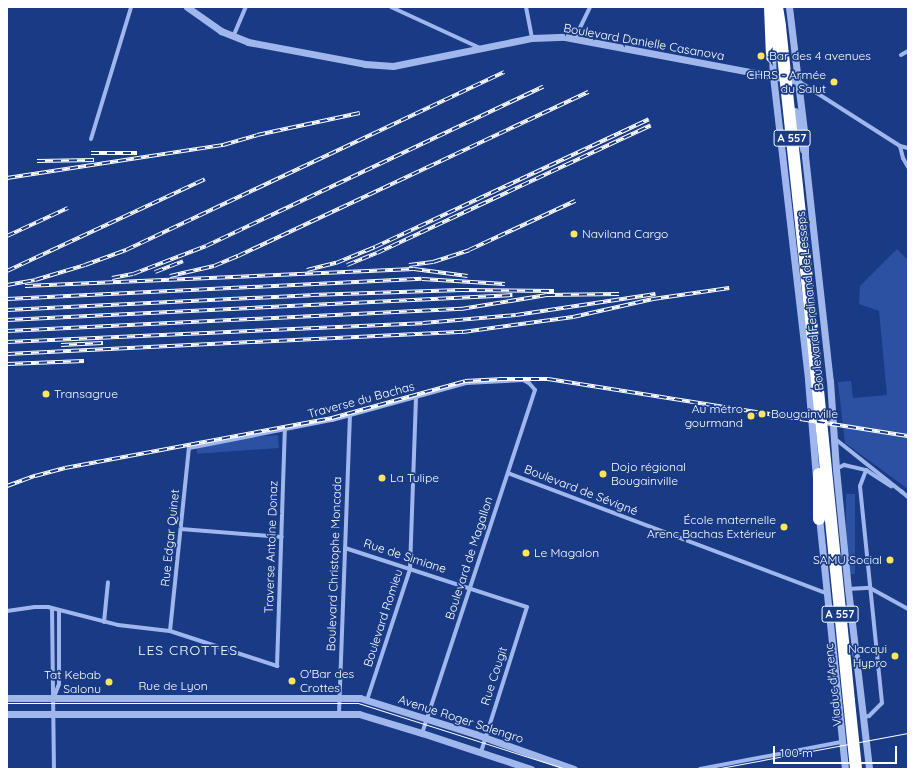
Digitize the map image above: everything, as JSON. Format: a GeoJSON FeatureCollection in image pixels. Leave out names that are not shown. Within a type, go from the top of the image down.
{"type":"FeatureCollection","features":[{"type":"Feature","properties":{"kind":"highway"},"geometry":{"type":"LineString","coordinates":[[770,7],[772,57]]}},
{"type":"Feature","properties":{"kind":"highway","name":"A 557"},"geometry":{"type":"LineString","coordinates":[[779,7],[820,401]]}},
{"type":"Feature","properties":{"kind":"highway"},"geometry":{"type":"LineString","coordinates":[[819,519],[820,401]]}},
{"type":"Feature","properties":{"kind":"highway","name":"Viaduc d'Arenc"},"geometry":{"type":"LineString","coordinates":[[820,401],[831,526],[856,769]]}},
{"type":"Feature","properties":{"kind":"street"},"geometry":{"type":"LineString","coordinates":[[91,139],[131,7]]}},
{"type":"Feature","properties":{"kind":"street","name":"Boulevard Danielle Casanova"},"geometry":{"type":"LineString","coordinates":[[187,7],[221,31],[248,42],[379,65],[393,66],[532,38],[575,38],[798,81]]}},
{"type":"Feature","properties":{"kind":"street"},"geometry":{"type":"LineString","coordinates":[[233,36],[246,7]]}},
{"type":"Feature","properties":{"kind":"street"},"geometry":{"type":"LineString","coordinates":[[391,7],[480,49]]}},
{"type":"Feature","properties":{"kind":"street"},"geometry":{"type":"LineString","coordinates":[[526,7],[532,38]]}},
{"type":"Feature","properties":{"kind":"street"},"geometry":{"type":"LineString","coordinates":[[575,38],[590,7]]}},
{"type":"Feature","properties":{"kind":"street","name":"Boulevard Ferdinand de Lesseps"},"geometry":{"type":"LineString","coordinates":[[773,7],[773,76],[808,380],[826,593],[845,769]]}},
{"type":"Feature","properties":{"kind":"street","name":"Boulevard Ferdinand de Lesseps"},"geometry":{"type":"LineString","coordinates":[[789,7],[805,140],[805,156],[848,589],[869,769]]}},
{"type":"Feature","properties":{"kind":"street"},"geometry":{"type":"LineString","coordinates":[[901,55],[908,51]]}},
{"type":"Feature","properties":{"kind":"street"},"geometry":{"type":"LineString","coordinates":[[790,79],[796,119],[805,156]]}},
{"type":"Feature","properties":{"kind":"street"},"geometry":{"type":"LineString","coordinates":[[798,81],[900,146],[908,148]]}},
{"type":"Feature","properties":{"kind":"street"},"geometry":{"type":"LineString","coordinates":[[778,121],[796,119]]}},
{"type":"Feature","properties":{"kind":"street"},"geometry":{"type":"LineString","coordinates":[[900,146],[903,158],[908,167]]}},
{"type":"Feature","properties":{"kind":"street","name":"Traverse du Bachas"},"geometry":{"type":"LineString","coordinates":[[189,448],[350,415],[466,382],[523,380],[529,383],[535,390]]}},
{"type":"Feature","properties":{"kind":"street","name":"Boulevard de Magallon"},"geometry":{"type":"LineString","coordinates":[[422,733],[535,390]]}},
{"type":"Feature","properties":{"kind":"street","name":"Boulevard Romieu"},"geometry":{"type":"LineString","coordinates":[[368,700],[410,569],[416,396]]}},
{"type":"Feature","properties":{"kind":"street","name":"Boulevard Christophe Moncada"},"geometry":{"type":"LineString","coordinates":[[339,714],[350,415]]}},
{"type":"Feature","properties":{"kind":"street","name":"Traverse Antoine Donaz"},"geometry":{"type":"LineString","coordinates":[[170,631],[277,666],[285,429]]}},
{"type":"Feature","properties":{"kind":"street"},"geometry":{"type":"LineString","coordinates":[[834,438],[908,497]]}},
{"type":"Feature","properties":{"kind":"street","name":"Rue Edgar Quinet"},"geometry":{"type":"LineString","coordinates":[[170,631],[189,448]]}},
{"type":"Feature","properties":{"kind":"street"},"geometry":{"type":"LineString","coordinates":[[836,469],[844,465],[866,470],[902,492]]}},
{"type":"Feature","properties":{"kind":"street"},"geometry":{"type":"LineString","coordinates":[[840,719],[869,716],[882,703],[860,486],[866,470]]}},
{"type":"Feature","properties":{"kind":"street","name":"Boulevard de Sévigné"},"geometry":{"type":"LineString","coordinates":[[508,473],[826,593]]}},
{"type":"Feature","properties":{"kind":"street"},"geometry":{"type":"LineString","coordinates":[[181,529],[282,537]]}},
{"type":"Feature","properties":{"kind":"street","name":"Rue de Simiane"},"geometry":{"type":"LineString","coordinates":[[345,548],[470,587],[527,607]]}},
{"type":"Feature","properties":{"kind":"street"},"geometry":{"type":"LineString","coordinates":[[104,622],[108,582]]}},
{"type":"Feature","properties":{"kind":"street"},"geometry":{"type":"LineString","coordinates":[[848,589],[870,588],[908,609]]}},
{"type":"Feature","properties":{"kind":"street"},"geometry":{"type":"LineString","coordinates":[[7,611],[35,607],[52,608],[118,625],[170,631]]}},
{"type":"Feature","properties":{"kind":"street","name":"Rue Cougit"},"geometry":{"type":"LineString","coordinates":[[481,752],[527,607]]}},
{"type":"Feature","properties":{"kind":"street"},"geometry":{"type":"LineString","coordinates":[[52,608],[51,684],[54,698],[54,769]]}},
{"type":"Feature","properties":{"kind":"street"},"geometry":{"type":"LineString","coordinates":[[54,698],[59,684],[59,610]]}},
{"type":"Feature","properties":{"kind":"street","name":"Rue de Lyon"},"geometry":{"type":"LineString","coordinates":[[7,698],[340,697]]}},
{"type":"Feature","properties":{"kind":"street","name":"Avenue Roger Salengro"},"geometry":{"type":"LineString","coordinates":[[340,697],[368,700],[574,769]]}},
{"type":"Feature","properties":{"kind":"street"},"geometry":{"type":"LineString","coordinates":[[7,714],[54,714]]}},
{"type":"Feature","properties":{"kind":"street","name":"Avenue Roger Salengro"},"geometry":{"type":"LineString","coordinates":[[54,714],[359,714],[531,769]]}},
{"type":"Feature","properties":{"kind":"street"},"geometry":{"type":"LineString","coordinates":[[700,769],[842,742]]}},
{"type":"Feature","properties":{"kind":"shaded area"},"geometry":{"type":"Polygon","coordinates":[[[897,249],[908,260],[908,489],[845,443],[838,382],[851,381],[853,398],[887,395],[879,311],[859,304],[860,286],[897,249]]]}},
{"type":"Feature","properties":{"kind":"shaded area"},"geometry":{"type":"Polygon","coordinates":[[[278,435],[279,448],[197,454],[196,441],[278,435]]]}},
{"type":"Feature","properties":{"kind":"shaded area"},"geometry":{"type":"Polygon","coordinates":[[[846,494],[855,494],[855,574],[846,574],[846,494]]]}},
{"type":"Feature","properties":{"kind":"tram line"},"geometry":{"type":"LineString","coordinates":[[7,703],[358,703],[566,769]]}},
{"type":"Feature","properties":{"kind":"tram line"},"geometry":{"type":"LineString","coordinates":[[715,769],[908,733]]}},
{"type":"Feature","properties":{"kind":"railway"},"geometry":{"type":"LineString","coordinates":[[7,285],[35,280],[85,265],[126,250],[504,72]]}},
{"type":"Feature","properties":{"kind":"railway"},"geometry":{"type":"LineString","coordinates":[[112,278],[133,274],[206,246],[543,87]]}},
{"type":"Feature","properties":{"kind":"railway"},"geometry":{"type":"LineString","coordinates":[[170,276],[214,266],[238,256],[588,92]]}},
{"type":"Feature","properties":{"kind":"railway"},"geometry":{"type":"LineString","coordinates":[[7,178],[223,145],[257,135],[360,113]]}},
{"type":"Feature","properties":{"kind":"railway"},"geometry":{"type":"LineString","coordinates":[[307,270],[336,263],[375,247],[649,119]]}},
{"type":"Feature","properties":{"kind":"railway"},"geometry":{"type":"LineString","coordinates":[[347,265],[377,253],[651,125]]}},
{"type":"Feature","properties":{"kind":"railway"},"geometry":{"type":"LineString","coordinates":[[91,153],[137,153]]}},
{"type":"Feature","properties":{"kind":"railway"},"geometry":{"type":"LineString","coordinates":[[37,161],[94,160]]}},
{"type":"Feature","properties":{"kind":"railway"},"geometry":{"type":"LineString","coordinates":[[7,271],[205,179]]}},
{"type":"Feature","properties":{"kind":"railway"},"geometry":{"type":"LineString","coordinates":[[409,265],[433,262],[469,250],[575,201]]}},
{"type":"Feature","properties":{"kind":"railway"},"geometry":{"type":"LineString","coordinates":[[7,236],[68,208]]}},
{"type":"Feature","properties":{"kind":"railway"},"geometry":{"type":"LineString","coordinates":[[155,272],[183,261]]}},
{"type":"Feature","properties":{"kind":"railway"},"geometry":{"type":"LineString","coordinates":[[25,286],[414,269],[468,276]]}},
{"type":"Feature","properties":{"kind":"railway"},"geometry":{"type":"LineString","coordinates":[[7,299],[422,279],[505,284]]}},
{"type":"Feature","properties":{"kind":"railway"},"geometry":{"type":"LineString","coordinates":[[7,354],[463,332],[573,317],[653,299],[729,288]]}},
{"type":"Feature","properties":{"kind":"railway"},"geometry":{"type":"LineString","coordinates":[[7,310],[311,295],[461,290],[554,291]]}},
{"type":"Feature","properties":{"kind":"railway"},"geometry":{"type":"LineString","coordinates":[[7,331],[461,309],[547,295],[619,294]]}},
{"type":"Feature","properties":{"kind":"railway"},"geometry":{"type":"LineString","coordinates":[[7,342],[423,323],[516,315],[655,294]]}},
{"type":"Feature","properties":{"kind":"railway"},"geometry":{"type":"LineString","coordinates":[[7,320],[512,295]]}},
{"type":"Feature","properties":{"kind":"railway"},"geometry":{"type":"LineString","coordinates":[[61,345],[103,343]]}},
{"type":"Feature","properties":{"kind":"railway"},"geometry":{"type":"LineString","coordinates":[[7,364],[84,361]]}},
{"type":"Feature","properties":{"kind":"railway"},"geometry":{"type":"LineString","coordinates":[[7,486],[35,476],[65,468],[332,418],[465,381],[499,379],[548,379],[908,436]]}},
{"type":"Feature","properties":{"kind":"place","name":"Bar des 4 avenues"},"geometry":{"type":"Point","coordinates":[761,56]}},
{"type":"Feature","properties":{"kind":"place","name":"CHRS - Armée du Salut"},"geometry":{"type":"Point","coordinates":[834,82]}},
{"type":"Feature","properties":{"kind":"place","name":"Naviland Cargo"},"geometry":{"type":"Point","coordinates":[574,234]}},
{"type":"Feature","properties":{"kind":"place","name":"Transagrue"},"geometry":{"type":"Point","coordinates":[46,394]}},
{"type":"Feature","properties":{"kind":"place","name":"Bougainville"},"geometry":{"type":"Point","coordinates":[762,414]}},
{"type":"Feature","properties":{"kind":"place","name":"Au métro gourmand"},"geometry":{"type":"Point","coordinates":[751,416]}},
{"type":"Feature","properties":{"kind":"place","name":"Dojo régional Bougainville"},"geometry":{"type":"Point","coordinates":[603,474]}},
{"type":"Feature","properties":{"kind":"place","name":"La Tulipe"},"geometry":{"type":"Point","coordinates":[382,478]}},
{"type":"Feature","properties":{"kind":"place","name":"École maternelle Arenc Bachas Extérieur"},"geometry":{"type":"Point","coordinates":[784,527]}},
{"type":"Feature","properties":{"kind":"place","name":"Le Magalon"},"geometry":{"type":"Point","coordinates":[526,553]}},
{"type":"Feature","properties":{"kind":"place","name":"SAMU Social"},"geometry":{"type":"Point","coordinates":[890,560]}},
{"type":"Feature","properties":{"kind":"place","name":"Nacqui Hypro"},"geometry":{"type":"Point","coordinates":[895,656]}},
{"type":"Feature","properties":{"kind":"place","name":"O'Bar des Crottes"},"geometry":{"type":"Point","coordinates":[292,681]}},
{"type":"Feature","properties":{"kind":"place","name":"Tat Kebab Salonu"},"geometry":{"type":"Point","coordinates":[109,682]}},
{"type":"Feature","properties":{"kind":"district","name":"LES CROTTES"},"geometry":{"type":"Point","coordinates":[188,650]}}]}
